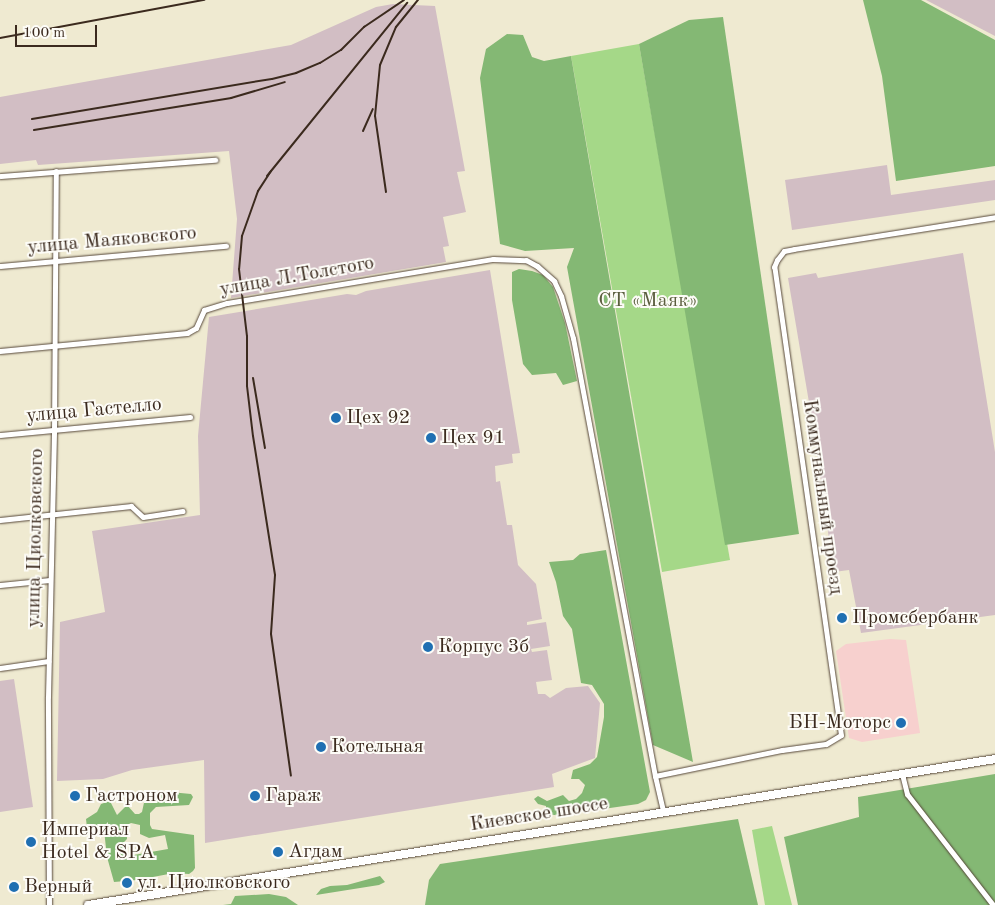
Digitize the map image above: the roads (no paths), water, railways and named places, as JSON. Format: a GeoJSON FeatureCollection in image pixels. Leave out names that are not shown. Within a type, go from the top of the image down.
{"type":"FeatureCollection","features":[{"type":"Feature","properties":{"kind":"highway","name":"Киевское шоссе"},"geometry":{"type":"LineString","coordinates":[[88,905],[995,759]]}},
{"type":"Feature","properties":{"kind":"street"},"geometry":{"type":"LineString","coordinates":[[0,176],[215,160]]}},
{"type":"Feature","properties":{"kind":"street","name":"улица Циолковского"},"geometry":{"type":"LineString","coordinates":[[49,905],[49,662],[54,431],[56,171]]}},
{"type":"Feature","properties":{"kind":"street","name":"Коммунальный проезд"},"geometry":{"type":"LineString","coordinates":[[655,776],[782,750],[826,744],[841,735],[774,268],[777,260],[784,251],[794,249],[995,217]]}},
{"type":"Feature","properties":{"kind":"street","name":"улица Маяковского"},"geometry":{"type":"LineString","coordinates":[[0,266],[226,246]]}},
{"type":"Feature","properties":{"kind":"street","name":"улица Л.Толстого"},"geometry":{"type":"LineString","coordinates":[[0,351],[187,333],[196,328],[204,310],[227,303],[493,259],[526,260],[537,266],[554,281],[561,296],[573,338],[655,776]]}},
{"type":"Feature","properties":{"kind":"street","name":"улица Гастелло"},"geometry":{"type":"LineString","coordinates":[[0,435],[190,417]]}},
{"type":"Feature","properties":{"kind":"street"},"geometry":{"type":"LineString","coordinates":[[0,520],[131,506],[143,517],[183,511]]}},
{"type":"Feature","properties":{"kind":"street"},"geometry":{"type":"LineString","coordinates":[[0,585],[50,580]]}},
{"type":"Feature","properties":{"kind":"street"},"geometry":{"type":"LineString","coordinates":[[0,668],[49,662]]}},
{"type":"Feature","properties":{"kind":"street"},"geometry":{"type":"LineString","coordinates":[[902,774],[907,794],[992,905]]}},
{"type":"Feature","properties":{"kind":"street"},"geometry":{"type":"LineString","coordinates":[[655,776],[664,812]]}},
{"type":"Feature","properties":{"kind":"railway"},"geometry":{"type":"LineString","coordinates":[[0,38],[204,0]]}},
{"type":"Feature","properties":{"kind":"railway"},"geometry":{"type":"LineString","coordinates":[[32,119],[272,79],[296,73],[320,63],[341,50],[364,27],[404,0]]}},
{"type":"Feature","properties":{"kind":"railway"},"geometry":{"type":"LineString","coordinates":[[386,192],[375,116],[380,65],[396,27],[418,0]]}},
{"type":"Feature","properties":{"kind":"railway"},"geometry":{"type":"LineString","coordinates":[[267,176],[407,3]]}},
{"type":"Feature","properties":{"kind":"railway"},"geometry":{"type":"LineString","coordinates":[[34,130],[231,98],[285,82]]}},
{"type":"Feature","properties":{"kind":"railway"},"geometry":{"type":"LineString","coordinates":[[363,131],[373,109]]}},
{"type":"Feature","properties":{"kind":"railway"},"geometry":{"type":"LineString","coordinates":[[271,171],[258,191],[242,236],[239,269],[247,336],[247,386],[275,575],[271,634],[291,776]]}},
{"type":"Feature","properties":{"kind":"railway"},"geometry":{"type":"LineString","coordinates":[[253,378],[265,448]]}},
{"type":"Feature","properties":{"kind":"place","name":"Цех 92"},"geometry":{"type":"Point","coordinates":[336,418]}},
{"type":"Feature","properties":{"kind":"place","name":"Цех 91"},"geometry":{"type":"Point","coordinates":[431,438]}},
{"type":"Feature","properties":{"kind":"place","name":"Промсбербанк"},"geometry":{"type":"Point","coordinates":[842,618]}},
{"type":"Feature","properties":{"kind":"place","name":"Корпус 3б"},"geometry":{"type":"Point","coordinates":[428,647]}},
{"type":"Feature","properties":{"kind":"place","name":"БН-Моторс"},"geometry":{"type":"Point","coordinates":[901,723]}},
{"type":"Feature","properties":{"kind":"place","name":"Котельная"},"geometry":{"type":"Point","coordinates":[321,747]}},
{"type":"Feature","properties":{"kind":"place","name":"Гастроном"},"geometry":{"type":"Point","coordinates":[75,796]}},
{"type":"Feature","properties":{"kind":"place","name":"Гараж"},"geometry":{"type":"Point","coordinates":[255,796]}},
{"type":"Feature","properties":{"kind":"place","name":"Империал Hotel & SPA"},"geometry":{"type":"Point","coordinates":[31,842]}},
{"type":"Feature","properties":{"kind":"place","name":"Агдам"},"geometry":{"type":"Point","coordinates":[278,852]}},
{"type":"Feature","properties":{"kind":"place","name":"ул. Циолковского"},"geometry":{"type":"Point","coordinates":[127,883]}},
{"type":"Feature","properties":{"kind":"place","name":"Верный"},"geometry":{"type":"Point","coordinates":[14,887]}},
{"type":"Feature","properties":{"kind":"park label","name":"СТ «Маяк»"},"geometry":{"type":"Point","coordinates":[648,301]}}]}
